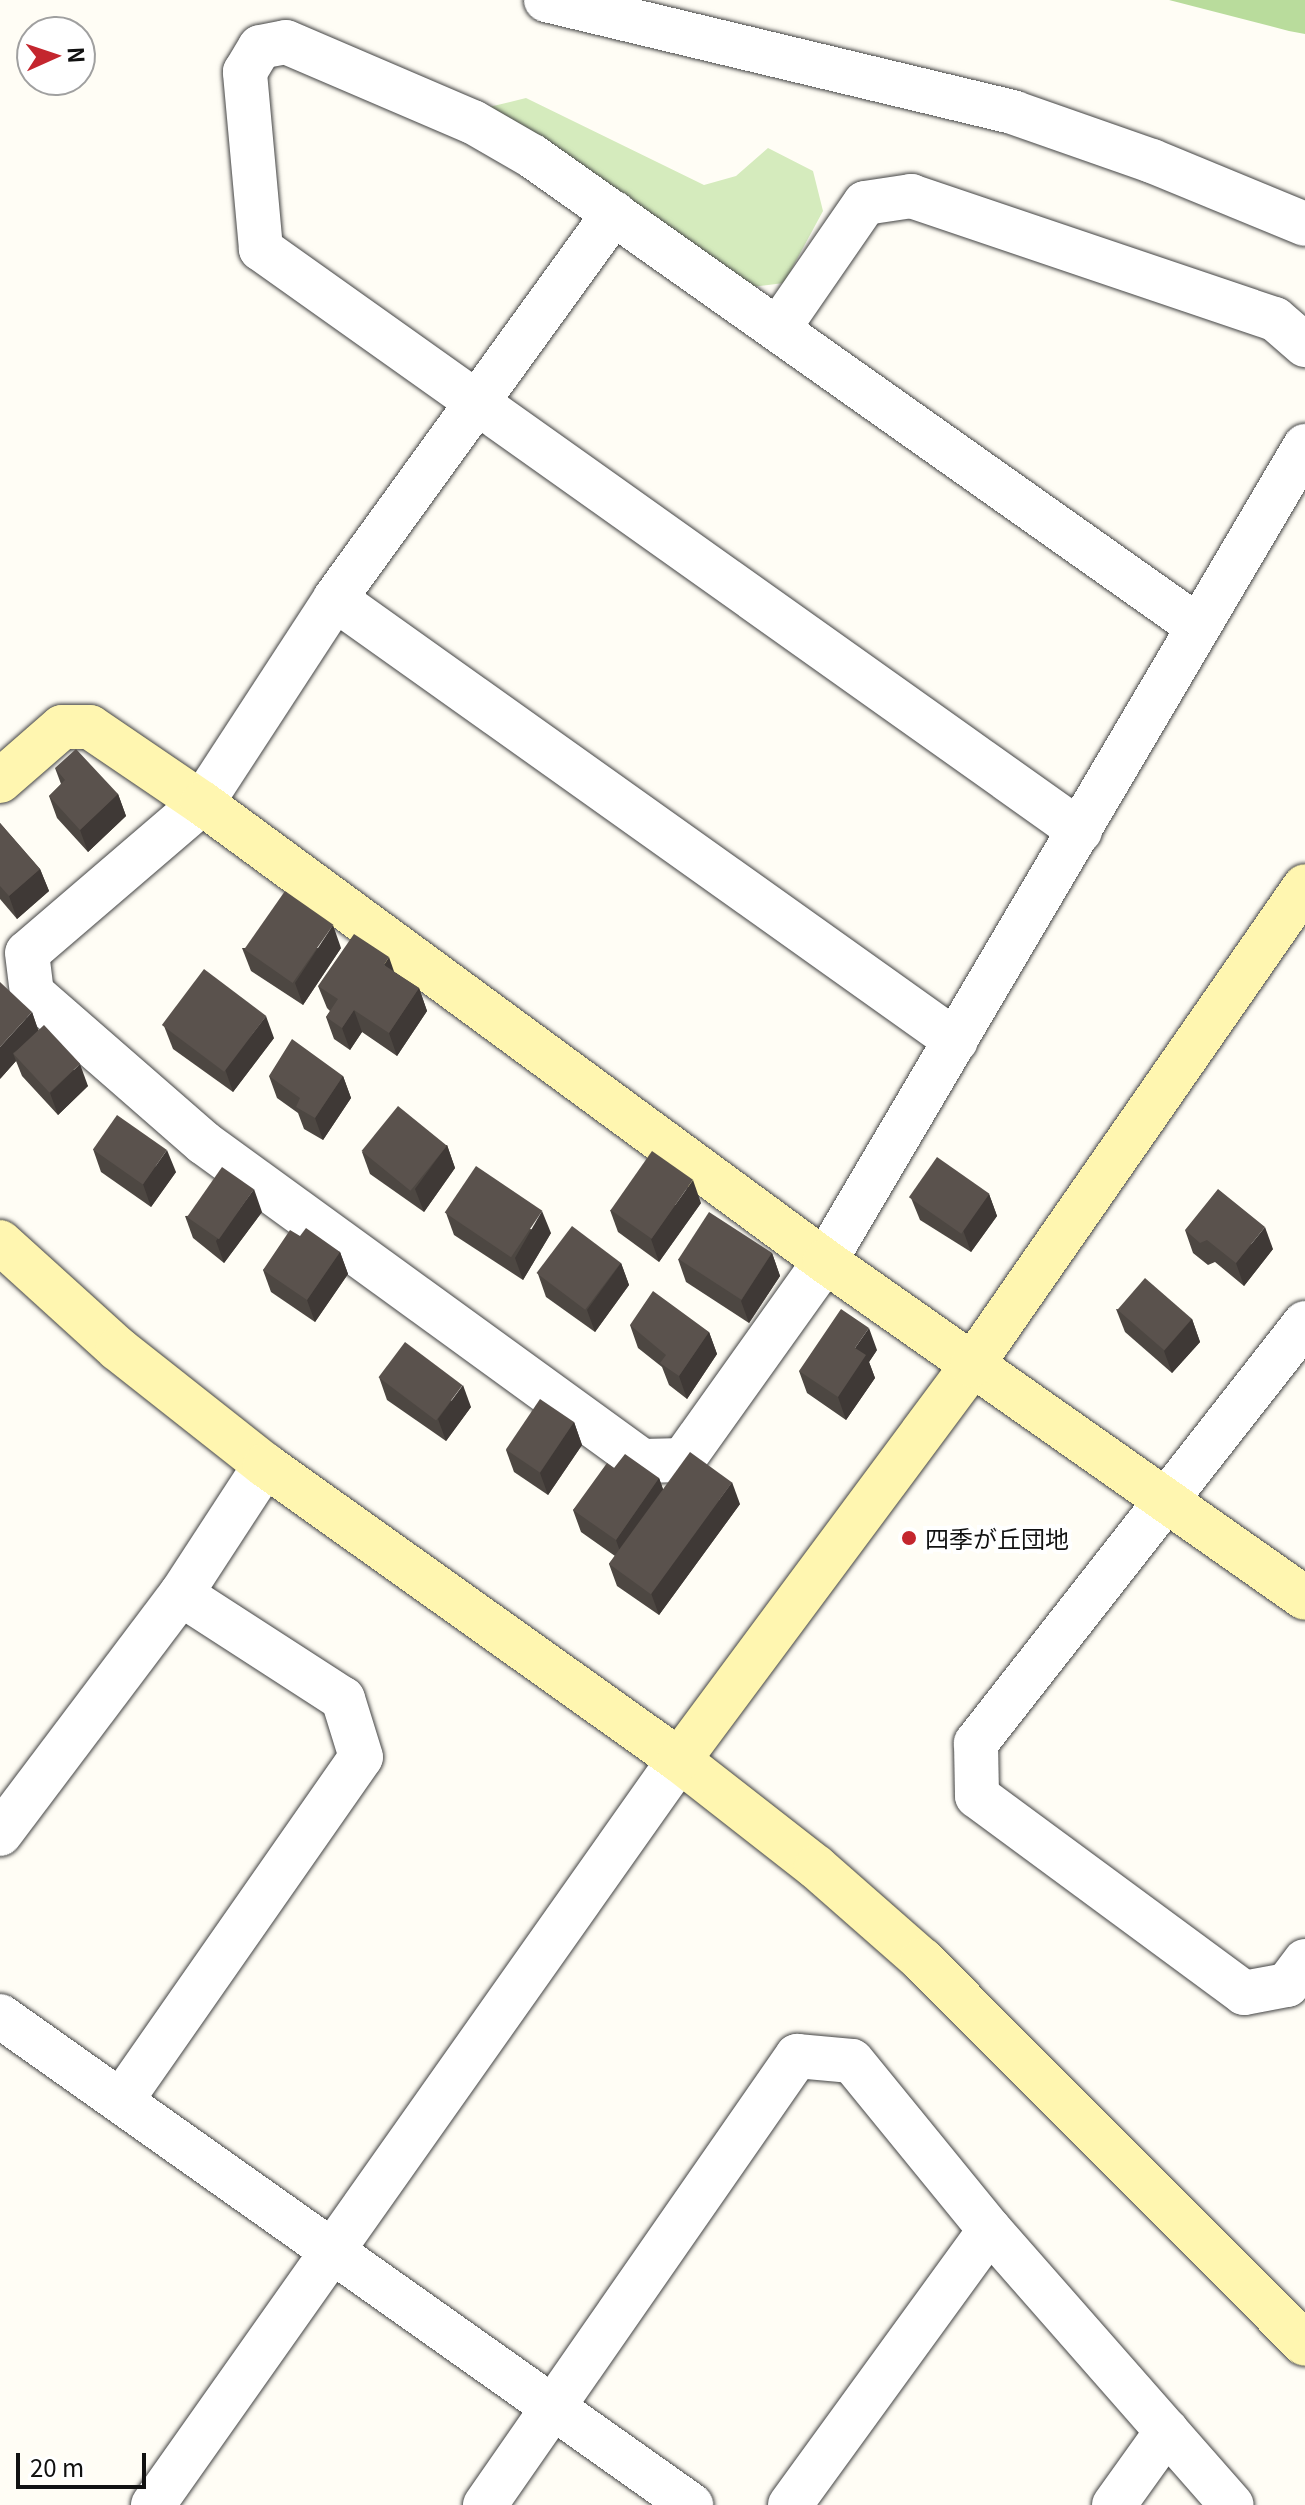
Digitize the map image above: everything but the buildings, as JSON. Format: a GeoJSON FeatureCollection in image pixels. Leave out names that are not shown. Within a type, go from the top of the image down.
{"type":"FeatureCollection","features":[{"type":"Feature","properties":{"kind":"street"},"geometry":{"type":"LineString","coordinates":[[546,0],[1015,113],[1152,161],[1305,224]]}},
{"type":"Feature","properties":{"kind":"street"},"geometry":{"type":"LineString","coordinates":[[1080,831],[261,249],[245,72],[260,47],[286,42],[473,122],[532,156],[1197,626]]}},
{"type":"Feature","properties":{"kind":"street"},"geometry":{"type":"LineString","coordinates":[[778,329],[865,203],[911,196],[1275,319],[1305,345]]}},
{"type":"Feature","properties":{"kind":"street"},"geometry":{"type":"LineString","coordinates":[[614,213],[335,599],[202,803],[27,953],[32,993],[217,1152],[642,1461],[683,1460],[825,1261],[1305,446]]}},
{"type":"Feature","properties":{"kind":"street"},"geometry":{"type":"LineString","coordinates":[[335,599],[956,1041]]}},
{"type":"Feature","properties":{"kind":"street"},"geometry":{"type":"LineString","coordinates":[[0,781],[62,727],[90,727],[202,803],[825,1261],[1305,1598]]}},
{"type":"Feature","properties":{"kind":"street"},"geometry":{"type":"LineString","coordinates":[[153,2505],[679,1760],[972,1365],[1305,886]]}},
{"type":"Feature","properties":{"kind":"street"},"geometry":{"type":"LineString","coordinates":[[0,1242],[118,1349],[265,1465],[679,1760],[816,1867],[922,1960],[1305,2344]]}},
{"type":"Feature","properties":{"kind":"street"},"geometry":{"type":"LineString","coordinates":[[1305,1323],[976,1743],[977,1796],[1244,1993],[1287,1985],[1305,1961]]}},
{"type":"Feature","properties":{"kind":"street"},"geometry":{"type":"LineString","coordinates":[[0,1834],[181,1594],[265,1465]]}},
{"type":"Feature","properties":{"kind":"street"},"geometry":{"type":"LineString","coordinates":[[121,2101],[361,1757],[343,1699],[181,1594]]}},
{"type":"Feature","properties":{"kind":"street"},"geometry":{"type":"LineString","coordinates":[[0,2016],[691,2505]]}},
{"type":"Feature","properties":{"kind":"street"},"geometry":{"type":"LineString","coordinates":[[485,2505],[797,2056],[852,2061],[990,2230],[1232,2505]]}},
{"type":"Feature","properties":{"kind":"street"},"geometry":{"type":"LineString","coordinates":[[790,2505],[990,2230]]}},
{"type":"Feature","properties":{"kind":"street"},"geometry":{"type":"LineString","coordinates":[[1114,2505],[1167,2431]]}},
{"type":"Feature","properties":{"kind":"green space"},"geometry":{"type":"Polygon","coordinates":[[[1169,0],[1305,0],[1305,34],[1289,31],[1169,0]]]}},
{"type":"Feature","properties":{"kind":"green space"},"geometry":{"type":"Polygon","coordinates":[[[526,98],[704,185],[736,176],[768,148],[813,171],[823,211],[784,283],[751,287],[489,107],[526,98]]]}},
{"type":"Feature","properties":{"kind":"place","name":"四季が丘団地"},"geometry":{"type":"Point","coordinates":[909,1538]}}]}
